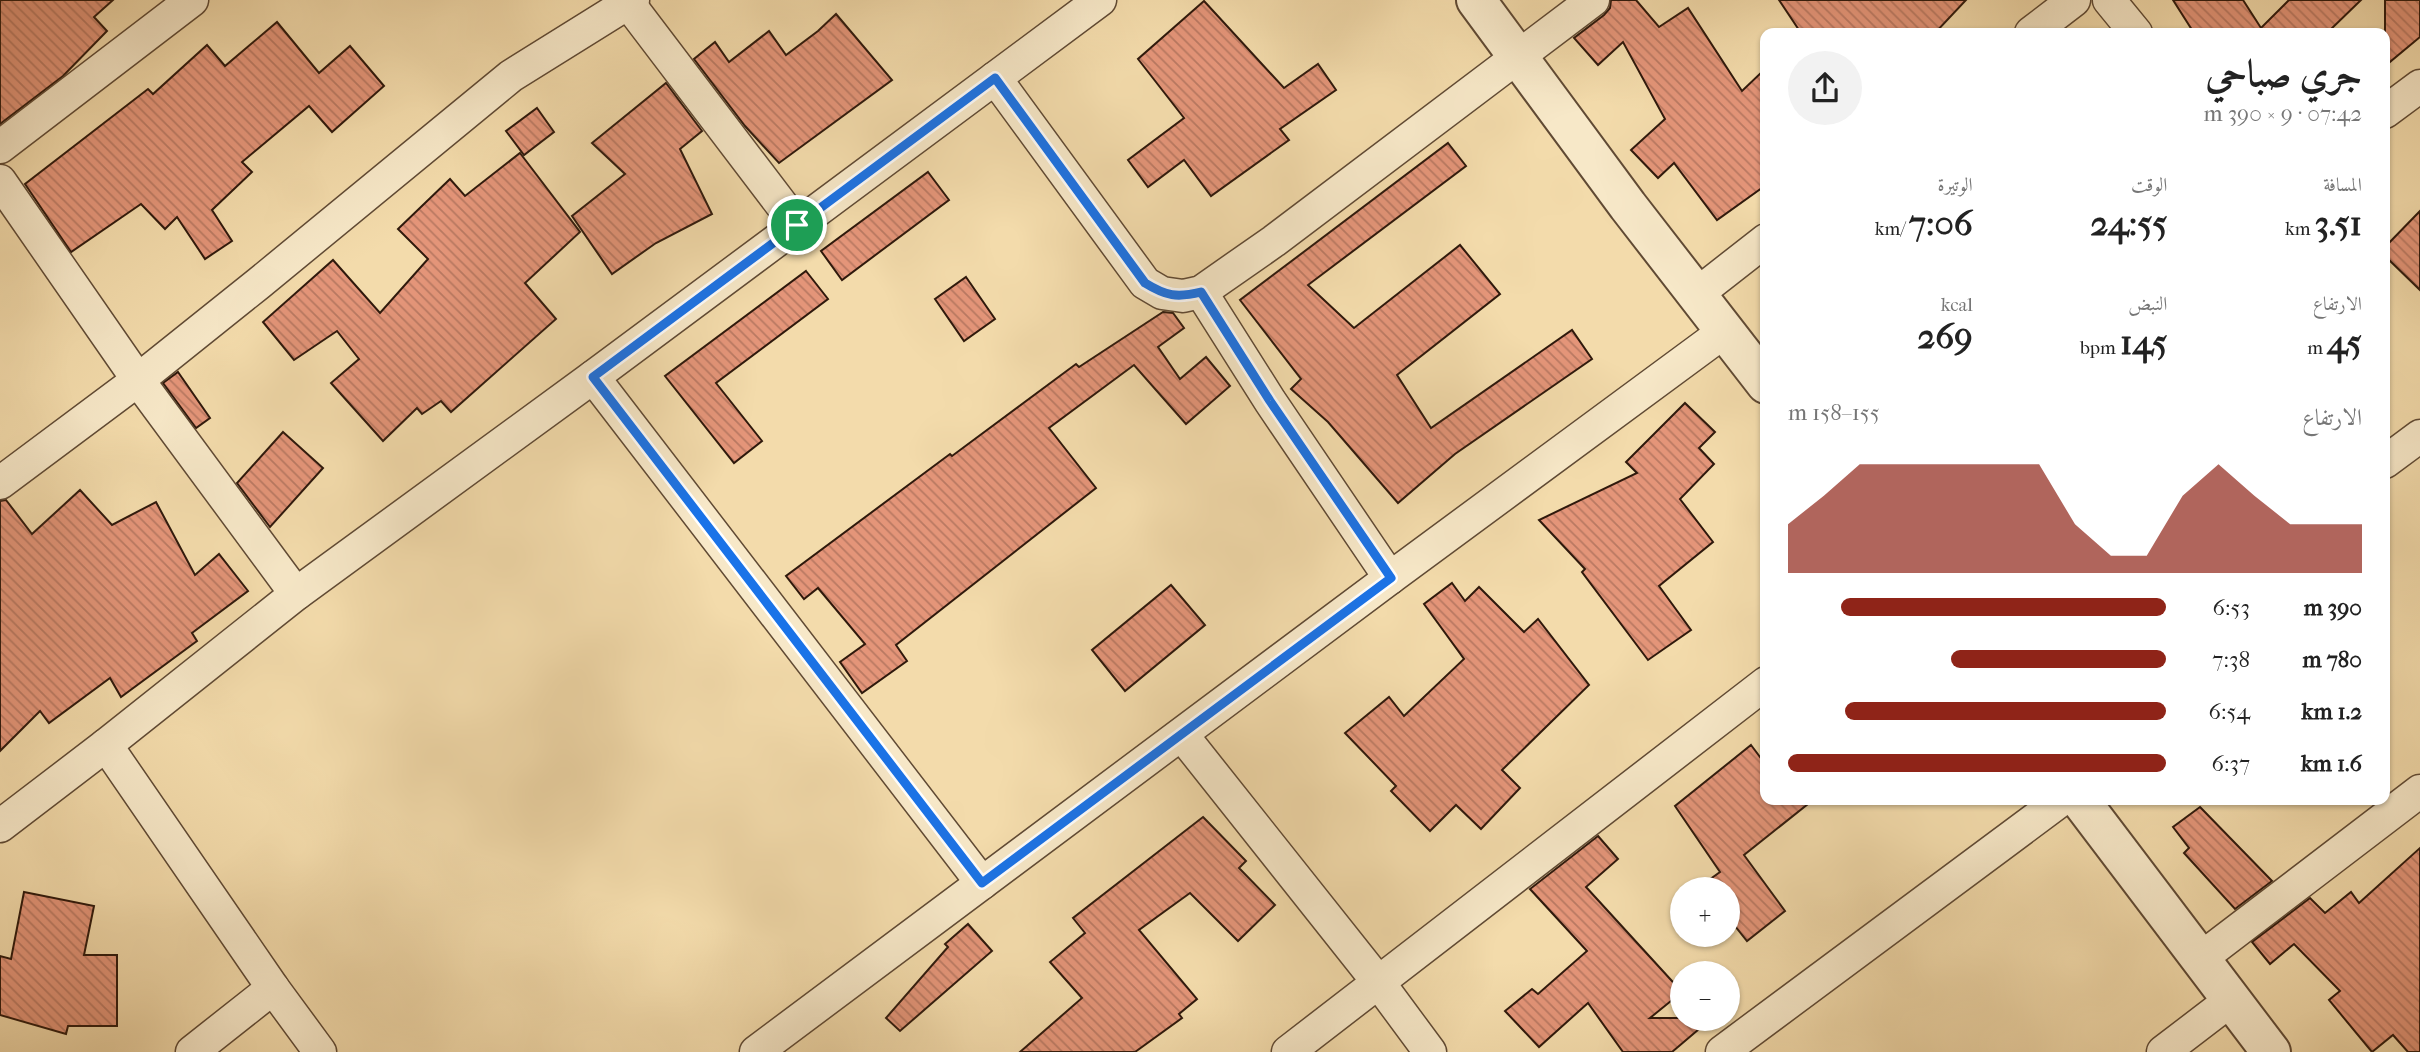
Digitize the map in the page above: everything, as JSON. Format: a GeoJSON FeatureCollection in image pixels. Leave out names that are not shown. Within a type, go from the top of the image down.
{"type":"FeatureCollection","features":[{"type":"Feature","properties":{"kind":"street"},"geometry":{"type":"LineString","coordinates":[[0,147],[192,0]]}},
{"type":"Feature","properties":{"kind":"street"},"geometry":{"type":"LineString","coordinates":[[0,826],[106,746],[296,594],[1100,0]]}},
{"type":"Feature","properties":{"kind":"street"},"geometry":{"type":"LineString","coordinates":[[1476,0],[1628,206],[1760,376]]}},
{"type":"Feature","properties":{"kind":"street"},"geometry":{"type":"LineString","coordinates":[[995,78],[1145,283],[1162,293],[1183,296],[1201,292],[1273,241],[1593,0]]}},
{"type":"Feature","properties":{"kind":"street"},"geometry":{"type":"LineString","coordinates":[[2038,28],[2074,0]]}},
{"type":"Feature","properties":{"kind":"street"},"geometry":{"type":"LineString","coordinates":[[2109,0],[2132,28]]}},
{"type":"Feature","properties":{"kind":"street"},"geometry":{"type":"LineString","coordinates":[[0,483],[138,380],[511,76],[629,1],[797,225]]}},
{"type":"Feature","properties":{"kind":"street"},"geometry":{"type":"LineString","coordinates":[[2390,108],[2420,86]]}},
{"type":"Feature","properties":{"kind":"street"},"geometry":{"type":"LineString","coordinates":[[0,181],[138,380],[296,594]]}},
{"type":"Feature","properties":{"kind":"street"},"geometry":{"type":"LineString","coordinates":[[1697,293],[1760,245]]}},
{"type":"Feature","properties":{"kind":"street"},"geometry":{"type":"LineString","coordinates":[[1201,292],[1270,401],[1391,578]]}},
{"type":"Feature","properties":{"kind":"street"},"geometry":{"type":"LineString","coordinates":[[757,1052],[1725,331]]}},
{"type":"Feature","properties":{"kind":"street"},"geometry":{"type":"LineString","coordinates":[[593,377],[982,883]]}},
{"type":"Feature","properties":{"kind":"street"},"geometry":{"type":"LineString","coordinates":[[2390,458],[2420,436]]}},
{"type":"Feature","properties":{"kind":"street"},"geometry":{"type":"LineString","coordinates":[[1288,1052],[1760,688]]}},
{"type":"Feature","properties":{"kind":"street"},"geometry":{"type":"LineString","coordinates":[[1182,735],[1379,983],[1430,1052]]}},
{"type":"Feature","properties":{"kind":"street"},"geometry":{"type":"LineString","coordinates":[[106,746],[320,1052]]}},
{"type":"Feature","properties":{"kind":"street"},"geometry":{"type":"LineString","coordinates":[[2200,959],[2420,791]]}},
{"type":"Feature","properties":{"kind":"street"},"geometry":{"type":"LineString","coordinates":[[1722,1052],[2054,805]]}},
{"type":"Feature","properties":{"kind":"street"},"geometry":{"type":"LineString","coordinates":[[2084,805],[2271,1052]]}},
{"type":"Feature","properties":{"kind":"street"},"geometry":{"type":"LineString","coordinates":[[192,1052],[273,988]]}},
{"type":"Feature","properties":{"kind":"street"},"geometry":{"type":"LineString","coordinates":[[2163,1052],[2231,1000]]}},
{"type":"Feature","properties":{"kind":"building"},"geometry":{"type":"Polygon","coordinates":[[[0,0],[113,0],[94,17],[107,31],[63,76],[0,124],[0,0]]]}},
{"type":"Feature","properties":{"kind":"building"},"geometry":{"type":"Polygon","coordinates":[[[1611,0],[1636,0],[1659,27],[1688,8],[1742,91],[1760,74],[1760,189],[1717,220],[1674,163],[1658,178],[1631,150],[1665,119],[1623,42],[1598,65],[1574,38],[1610,8],[1611,0]]]}},
{"type":"Feature","properties":{"kind":"building"},"geometry":{"type":"Polygon","coordinates":[[[1779,0],[1966,0],[1940,28],[1798,28],[1779,0]]]}},
{"type":"Feature","properties":{"kind":"building"},"geometry":{"type":"Polygon","coordinates":[[[2173,0],[2243,0],[2261,28],[2191,28],[2173,0]]]}},
{"type":"Feature","properties":{"kind":"building"},"geometry":{"type":"Polygon","coordinates":[[[2289,0],[2361,0],[2332,28],[2261,28],[2289,0]]]}},
{"type":"Feature","properties":{"kind":"building"},"geometry":{"type":"Polygon","coordinates":[[[2385,0],[2420,0],[2420,37],[2390,62],[2390,28],[2385,28],[2385,0]]]}},
{"type":"Feature","properties":{"kind":"building"},"geometry":{"type":"Polygon","coordinates":[[[1204,1],[1284,88],[1318,64],[1336,90],[1280,129],[1289,140],[1211,196],[1184,160],[1148,187],[1128,160],[1184,118],[1138,59],[1204,1]]]}},
{"type":"Feature","properties":{"kind":"building"},"geometry":{"type":"Polygon","coordinates":[[[836,14],[892,80],[779,163],[745,126],[694,59],[715,42],[729,62],[769,31],[786,55],[836,14]]]}},
{"type":"Feature","properties":{"kind":"building"},"geometry":{"type":"Polygon","coordinates":[[[277,22],[319,73],[350,46],[384,86],[332,132],[309,106],[242,162],[252,172],[212,210],[232,241],[205,259],[177,217],[165,229],[141,204],[71,252],[25,184],[148,89],[153,94],[207,45],[225,66],[277,22]]]}},
{"type":"Feature","properties":{"kind":"building"},"geometry":{"type":"Polygon","coordinates":[[[666,83],[702,131],[680,149],[712,214],[656,243],[612,274],[572,216],[625,174],[592,143],[666,83]]]}},
{"type":"Feature","properties":{"kind":"building"},"geometry":{"type":"Polygon","coordinates":[[[537,108],[554,132],[524,155],[506,131],[537,108]]]}},
{"type":"Feature","properties":{"kind":"building"},"geometry":{"type":"Polygon","coordinates":[[[1448,143],[1466,166],[1308,285],[1354,328],[1460,245],[1500,294],[1397,375],[1431,428],[1572,330],[1592,359],[1455,454],[1398,503],[1328,422],[1291,389],[1301,379],[1240,300],[1448,143]]]}},
{"type":"Feature","properties":{"kind":"building"},"geometry":{"type":"Polygon","coordinates":[[[520,153],[580,232],[525,283],[556,319],[451,412],[441,401],[422,414],[417,408],[383,441],[331,383],[359,359],[337,331],[294,360],[263,322],[333,260],[380,313],[428,259],[398,229],[450,179],[465,196],[520,153]]]}},
{"type":"Feature","properties":{"kind":"building"},"geometry":{"type":"Polygon","coordinates":[[[928,172],[949,200],[842,280],[821,251],[928,172]]]}},
{"type":"Feature","properties":{"kind":"building"},"geometry":{"type":"Polygon","coordinates":[[[2420,211],[2420,290],[2390,261],[2390,242],[2420,211]]]}},
{"type":"Feature","properties":{"kind":"building"},"geometry":{"type":"Polygon","coordinates":[[[806,271],[828,299],[716,383],[762,441],[734,463],[665,376],[806,271]]]}},
{"type":"Feature","properties":{"kind":"building"},"geometry":{"type":"Polygon","coordinates":[[[966,277],[995,319],[964,341],[935,299],[966,277]]]}},
{"type":"Feature","properties":{"kind":"building"},"geometry":{"type":"Polygon","coordinates":[[[1163,312],[1173,313],[1184,328],[1158,347],[1180,379],[1206,357],[1230,386],[1186,424],[1134,365],[1049,428],[1096,488],[896,645],[907,661],[862,693],[840,662],[865,644],[818,588],[804,599],[786,576],[1076,364],[1079,367],[1163,312]]]}},
{"type":"Feature","properties":{"kind":"building"},"geometry":{"type":"Polygon","coordinates":[[[178,372],[210,418],[196,428],[163,383],[178,372]]]}},
{"type":"Feature","properties":{"kind":"building"},"geometry":{"type":"Polygon","coordinates":[[[1685,403],[1715,432],[1699,448],[1714,464],[1680,499],[1713,542],[1659,586],[1691,630],[1648,660],[1582,572],[1585,569],[1539,520],[1637,473],[1626,462],[1685,403]]]}},
{"type":"Feature","properties":{"kind":"building"},"geometry":{"type":"Polygon","coordinates":[[[283,432],[323,468],[270,527],[237,483],[283,432]]]}},
{"type":"Feature","properties":{"kind":"building"},"geometry":{"type":"Polygon","coordinates":[[[80,490],[112,525],[156,502],[195,575],[219,554],[248,591],[192,633],[197,641],[121,697],[110,678],[49,723],[40,711],[0,751],[0,501],[6,500],[32,534],[80,490]]]}},
{"type":"Feature","properties":{"kind":"building"},"geometry":{"type":"Polygon","coordinates":[[[1452,583],[1465,601],[1479,587],[1524,632],[1538,619],[1589,685],[1502,770],[1520,788],[1481,829],[1456,805],[1430,831],[1391,791],[1396,786],[1345,733],[1389,697],[1404,716],[1464,659],[1424,604],[1452,583]]]}},
{"type":"Feature","properties":{"kind":"building"},"geometry":{"type":"Polygon","coordinates":[[[1171,585],[1205,625],[1125,691],[1092,650],[1171,585]]]}},
{"type":"Feature","properties":{"kind":"building"},"geometry":{"type":"Polygon","coordinates":[[[1751,745],[1760,757],[1760,805],[1807,805],[1744,855],[1785,911],[1747,941],[1740,932],[1740,877],[1713,877],[1720,872],[1675,806],[1751,745]]]}},
{"type":"Feature","properties":{"kind":"building"},"geometry":{"type":"Polygon","coordinates":[[[2200,807],[2272,881],[2235,909],[2184,853],[2189,848],[2173,827],[2200,807]]]}},
{"type":"Feature","properties":{"kind":"building"},"geometry":{"type":"Polygon","coordinates":[[[1203,817],[1246,861],[1239,868],[1275,905],[1238,941],[1190,893],[1139,930],[1197,999],[1179,1014],[1182,1018],[1135,1052],[1020,1052],[1082,998],[1050,962],[1085,933],[1073,918],[1203,817]]]}},
{"type":"Feature","properties":{"kind":"building"},"geometry":{"type":"Polygon","coordinates":[[[1598,836],[1618,859],[1586,887],[1670,979],[1670,1002],[1650,1018],[1670,1018],[1670,1031],[1697,1031],[1672,1052],[1623,1052],[1588,1003],[1539,1047],[1505,1011],[1532,989],[1538,994],[1587,951],[1530,889],[1598,836]]]}},
{"type":"Feature","properties":{"kind":"building"},"geometry":{"type":"Polygon","coordinates":[[[2420,848],[2420,1052],[2408,1052],[2393,1035],[2372,1052],[2329,1000],[2340,991],[2294,944],[2270,964],[2252,942],[2310,898],[2325,913],[2351,892],[2359,903],[2420,848]]]}},
{"type":"Feature","properties":{"kind":"building"},"geometry":{"type":"Polygon","coordinates":[[[24,892],[94,906],[84,955],[117,955],[117,1026],[68,1026],[66,1034],[0,1015],[0,956],[11,959],[24,892]]]}},
{"type":"Feature","properties":{"kind":"building"},"geometry":{"type":"Polygon","coordinates":[[[968,924],[992,951],[900,1031],[886,1018],[948,947],[945,944],[968,924]]]}},
{"type":"Feature","properties":{"kind":"route"},"geometry":{"type":"LineString","coordinates":[[995,78],[1145,283],[1162,293],[1183,296],[1201,292],[1270,401],[1391,578],[982,883],[593,377],[797,225],[995,78]]}}]}
